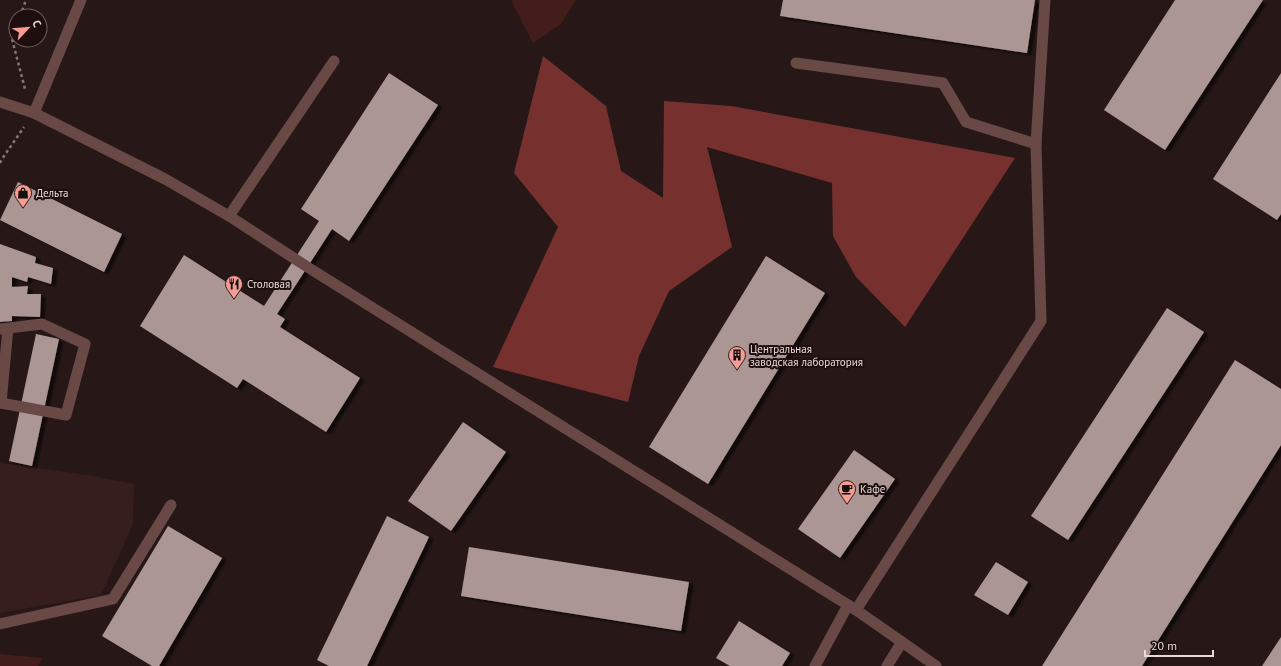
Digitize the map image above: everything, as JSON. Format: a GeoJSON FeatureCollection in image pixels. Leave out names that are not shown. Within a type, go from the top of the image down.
{"type":"FeatureCollection","features":[{"type":"Feature","properties":{"kind":"lane"},"geometry":{"type":"LineString","coordinates":[[34,113],[81,0]]}},
{"type":"Feature","properties":{"kind":"lane"},"geometry":{"type":"LineString","coordinates":[[815,666],[852,607],[1041,321],[1036,144],[1044,0]]}},
{"type":"Feature","properties":{"kind":"lane"},"geometry":{"type":"LineString","coordinates":[[229,216],[334,61]]}},
{"type":"Feature","properties":{"kind":"lane"},"geometry":{"type":"LineString","coordinates":[[796,63],[943,83],[966,122],[1036,144]]}},
{"type":"Feature","properties":{"kind":"lane"},"geometry":{"type":"LineString","coordinates":[[0,102],[34,113],[165,180],[229,216],[309,268],[852,607],[936,666]]}},
{"type":"Feature","properties":{"kind":"lane"},"geometry":{"type":"LineString","coordinates":[[42,324],[85,344],[66,415],[1,403],[4,329],[42,324]]}},
{"type":"Feature","properties":{"kind":"lane"},"geometry":{"type":"LineString","coordinates":[[0,624],[114,599],[171,505]]}},
{"type":"Feature","properties":{"kind":"lane"},"geometry":{"type":"LineString","coordinates":[[887,666],[902,642]]}},
{"type":"Feature","properties":{"kind":"path"},"geometry":{"type":"LineString","coordinates":[[0,164],[2,158],[34,113],[23,85],[14,48]]}},
{"type":"Feature","properties":{"kind":"shaded area"},"geometry":{"type":"Polygon","coordinates":[[[511,0],[576,0],[561,24],[533,43],[511,0]]]}},
{"type":"Feature","properties":{"kind":"shaded area"},"geometry":{"type":"Polygon","coordinates":[[[543,56],[606,106],[621,171],[663,198],[664,101],[731,106],[1015,158],[905,327],[856,277],[833,236],[832,183],[707,147],[732,247],[669,291],[639,356],[628,402],[493,367],[558,227],[514,173],[543,56]]]}},
{"type":"Feature","properties":{"kind":"shaded area"},"geometry":{"type":"Polygon","coordinates":[[[0,463],[88,475],[134,484],[133,524],[101,595],[0,613],[0,463]]]}},
{"type":"Feature","properties":{"kind":"shaded area"},"geometry":{"type":"Polygon","coordinates":[[[0,654],[42,658],[38,666],[0,666],[0,654]]]}},
{"type":"Feature","properties":{"kind":"building"},"geometry":{"type":"Polygon","coordinates":[[[783,0],[1035,0],[1027,53],[780,16],[783,0]]]}},
{"type":"Feature","properties":{"kind":"building"},"geometry":{"type":"Polygon","coordinates":[[[1175,0],[1263,0],[1165,150],[1104,110],[1175,0]]]}},
{"type":"Feature","properties":{"kind":"building"},"geometry":{"type":"Polygon","coordinates":[[[389,73],[438,105],[349,241],[332,229],[277,314],[285,319],[280,327],[360,378],[326,432],[243,379],[237,388],[140,326],[184,255],[264,306],[319,221],[301,209],[389,73]]]}},
{"type":"Feature","properties":{"kind":"building"},"geometry":{"type":"Polygon","coordinates":[[[1281,73],[1281,214],[1277,220],[1213,179],[1281,73]]]}},
{"type":"Feature","properties":{"kind":"building"},"geometry":{"type":"Polygon","coordinates":[[[18,182],[122,234],[104,272],[0,220],[18,182]]]}},
{"type":"Feature","properties":{"kind":"building"},"geometry":{"type":"Polygon","coordinates":[[[0,244],[36,257],[35,263],[53,268],[51,284],[28,277],[27,282],[12,277],[12,287],[28,286],[27,294],[41,294],[40,317],[12,316],[12,321],[0,322],[0,244]]]}},
{"type":"Feature","properties":{"kind":"building","name":"Центральная заводская лаборатория"},"geometry":{"type":"Polygon","coordinates":[[[766,256],[825,293],[708,484],[649,447],[766,256]]]}},
{"type":"Feature","properties":{"kind":"building"},"geometry":{"type":"Polygon","coordinates":[[[1167,308],[1204,332],[1068,540],[1031,516],[1167,308]]]}},
{"type":"Feature","properties":{"kind":"building"},"geometry":{"type":"Polygon","coordinates":[[[36,334],[59,339],[32,466],[9,461],[36,334]]]}},
{"type":"Feature","properties":{"kind":"building"},"geometry":{"type":"Polygon","coordinates":[[[1235,360],[1281,389],[1281,445],[1142,666],[1042,666],[1235,360]]]}},
{"type":"Feature","properties":{"kind":"building"},"geometry":{"type":"Polygon","coordinates":[[[463,422],[506,452],[451,531],[408,501],[463,422]]]}},
{"type":"Feature","properties":{"kind":"building","name":"Кафе"},"geometry":{"type":"Polygon","coordinates":[[[854,450],[895,479],[840,558],[798,529],[854,450]]]}},
{"type":"Feature","properties":{"kind":"building"},"geometry":{"type":"Polygon","coordinates":[[[387,516],[429,537],[367,666],[329,666],[317,660],[387,516]]]}},
{"type":"Feature","properties":{"kind":"building"},"geometry":{"type":"Polygon","coordinates":[[[168,526],[222,558],[159,666],[152,666],[102,636],[168,526]]]}},
{"type":"Feature","properties":{"kind":"building"},"geometry":{"type":"Polygon","coordinates":[[[469,547],[689,582],[681,631],[461,596],[469,547]]]}},
{"type":"Feature","properties":{"kind":"building"},"geometry":{"type":"Polygon","coordinates":[[[996,562],[1028,582],[1008,615],[974,595],[996,562]]]}},
{"type":"Feature","properties":{"kind":"building"},"geometry":{"type":"Polygon","coordinates":[[[739,621],[790,653],[782,666],[730,666],[716,658],[739,621]]]}},
{"type":"Feature","properties":{"kind":"building"},"geometry":{"type":"Polygon","coordinates":[[[1281,637],[1281,666],[1262,666],[1281,637]]]}},
{"type":"Feature","properties":{"kind":"place","name":"Дельта"},"geometry":{"type":"Point","coordinates":[23,208]}},
{"type":"Feature","properties":{"kind":"place","name":"Столовая"},"geometry":{"type":"Point","coordinates":[234,299]}},
{"type":"Feature","properties":{"kind":"place","name":"Центральная заводская лаборатория"},"geometry":{"type":"Point","coordinates":[737,370]}},
{"type":"Feature","properties":{"kind":"place","name":"Кафе"},"geometry":{"type":"Point","coordinates":[847,504]}}]}
